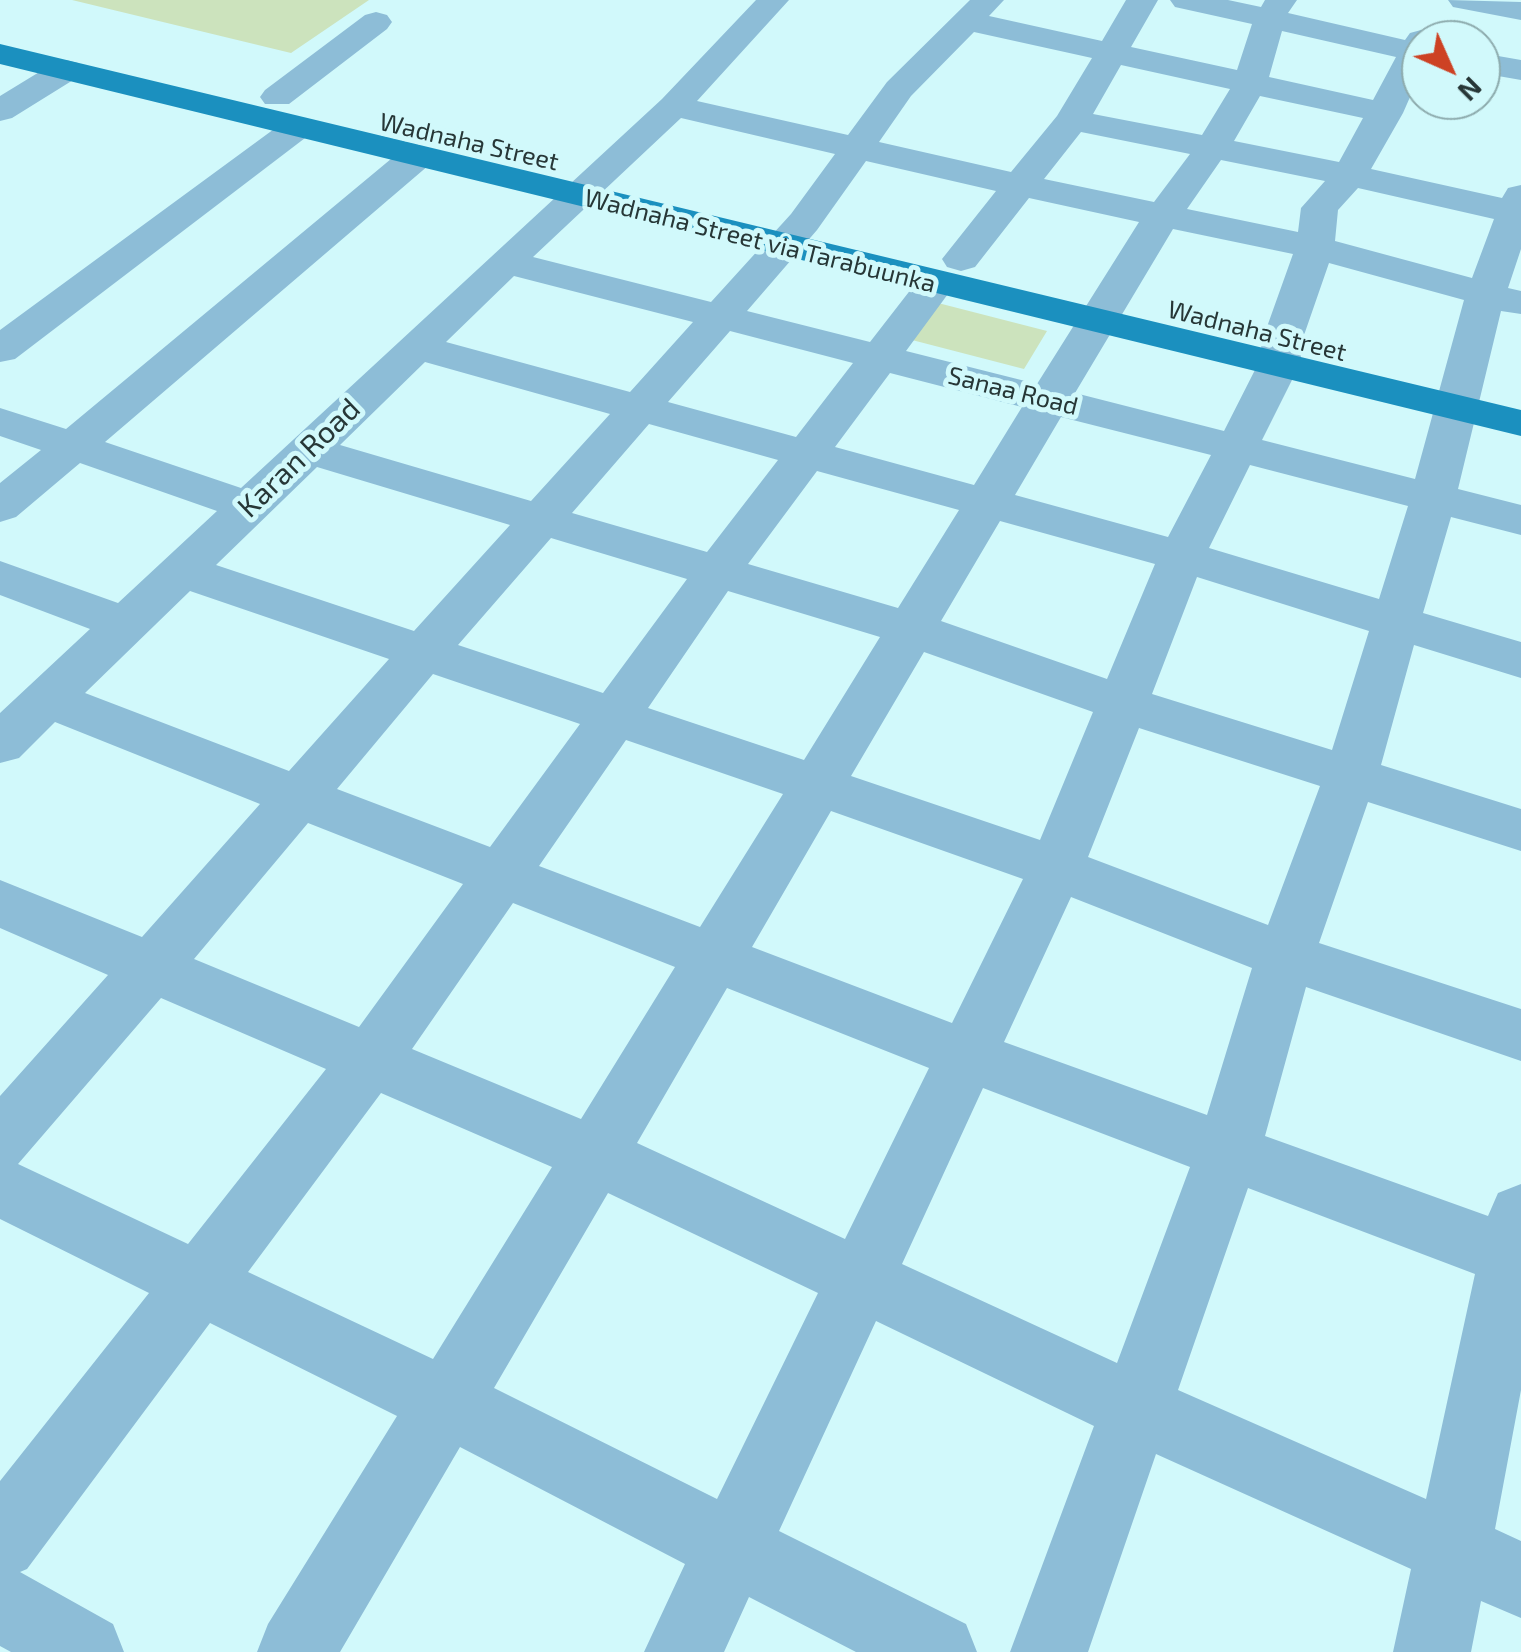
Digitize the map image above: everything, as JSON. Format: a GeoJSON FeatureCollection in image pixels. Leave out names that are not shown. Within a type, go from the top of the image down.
{"type":"FeatureCollection","features":[{"type":"Feature","properties":{"kind":"main road","name":"Wadnaha Street"},"geometry":{"type":"LineString","coordinates":[[0,30],[287,112],[586,184]]}},
{"type":"Feature","properties":{"kind":"main road","name":"Wadnaha Street via Tarabuunka"},"geometry":{"type":"LineString","coordinates":[[0,54],[287,112],[416,157],[586,184],[1458,393],[1521,422]]}},
{"type":"Feature","properties":{"kind":"main road"},"geometry":{"type":"LineString","coordinates":[[1458,393],[1521,396]]}},
{"type":"Feature","properties":{"kind":"street","name":"Karan Road"},"geometry":{"type":"LineString","coordinates":[[0,744],[586,184],[674,106],[772,0]]}},
{"type":"Feature","properties":{"kind":"street"},"geometry":{"type":"LineString","coordinates":[[0,1542],[370,1060],[717,572],[877,356],[1072,120],[1142,0]]}},
{"type":"Feature","properties":{"kind":"street"},"geometry":{"type":"LineString","coordinates":[[1186,0],[1276,8],[1401,41]]}},
{"type":"Feature","properties":{"kind":"street"},"geometry":{"type":"LineString","coordinates":[[1464,0],[1521,11]]}},
{"type":"Feature","properties":{"kind":"street"},"geometry":{"type":"LineString","coordinates":[[296,1652],[1104,308],[1144,243],[1214,147],[1250,84],[1276,8]]}},
{"type":"Feature","properties":{"kind":"street"},"geometry":{"type":"LineString","coordinates":[[0,1142],[422,653],[793,234],[900,88],[978,10],[1110,50],[1386,113]]}},
{"type":"Feature","properties":{"kind":"street"},"geometry":{"type":"LineString","coordinates":[[0,350],[287,112],[376,22]]}},
{"type":"Feature","properties":{"kind":"street"},"geometry":{"type":"LineString","coordinates":[[0,112],[66,70]]}},
{"type":"Feature","properties":{"kind":"street"},"geometry":{"type":"LineString","coordinates":[[683,1652],[1056,868],[1182,556],[1281,351],[1315,247],[1320,208],[1350,175],[1401,83]]}},
{"type":"Feature","properties":{"kind":"street"},"geometry":{"type":"LineString","coordinates":[[674,106],[1018,185],[1315,247],[1503,300]]}},
{"type":"Feature","properties":{"kind":"street"},"geometry":{"type":"LineString","coordinates":[[1049,1652],[1229,1149],[1286,956],[1351,775],[1432,498],[1458,393],[1503,300],[1519,207],[1072,120]]}},
{"type":"Feature","properties":{"kind":"street"},"geometry":{"type":"LineString","coordinates":[[0,507],[416,157]]}},
{"type":"Feature","properties":{"kind":"street","name":"Sanaa Road"},"geometry":{"type":"LineString","coordinates":[[505,262],[1521,520]]}},
{"type":"Feature","properties":{"kind":"street"},"geometry":{"type":"LineString","coordinates":[[416,347],[1182,556],[1521,660]]}},
{"type":"Feature","properties":{"kind":"street"},"geometry":{"type":"LineString","coordinates":[[0,421],[249,506]]}},
{"type":"Feature","properties":{"kind":"street"},"geometry":{"type":"LineString","coordinates":[[308,450],[911,629],[1124,704],[1521,830]]}},
{"type":"Feature","properties":{"kind":"street"},"geometry":{"type":"LineString","coordinates":[[183,571],[615,720],[818,785],[1056,868],[1286,956],[1521,1034]]}},
{"type":"Feature","properties":{"kind":"street"},"geometry":{"type":"LineString","coordinates":[[0,578],[125,624]]}},
{"type":"Feature","properties":{"kind":"street"},"geometry":{"type":"LineString","coordinates":[[47,699],[968,1056],[1229,1149],[1519,1244],[1432,1652]]}},
{"type":"Feature","properties":{"kind":"street"},"geometry":{"type":"LineString","coordinates":[[0,903],[595,1155],[1135,1408],[1521,1580]]}},
{"type":"Feature","properties":{"kind":"street"},"geometry":{"type":"LineString","coordinates":[[0,1187],[446,1402],[938,1652]]}},
{"type":"Feature","properties":{"kind":"street"},"geometry":{"type":"LineString","coordinates":[[0,1602],[85,1652]]}},
{"type":"Feature","properties":{"kind":"green space"},"geometry":{"type":"Polygon","coordinates":[[[72,0],[369,0],[291,53],[72,0]]]}},
{"type":"Feature","properties":{"kind":"green space"},"geometry":{"type":"Polygon","coordinates":[[[938,303],[1047,331],[1024,369],[912,340],[938,303]]]}}]}
